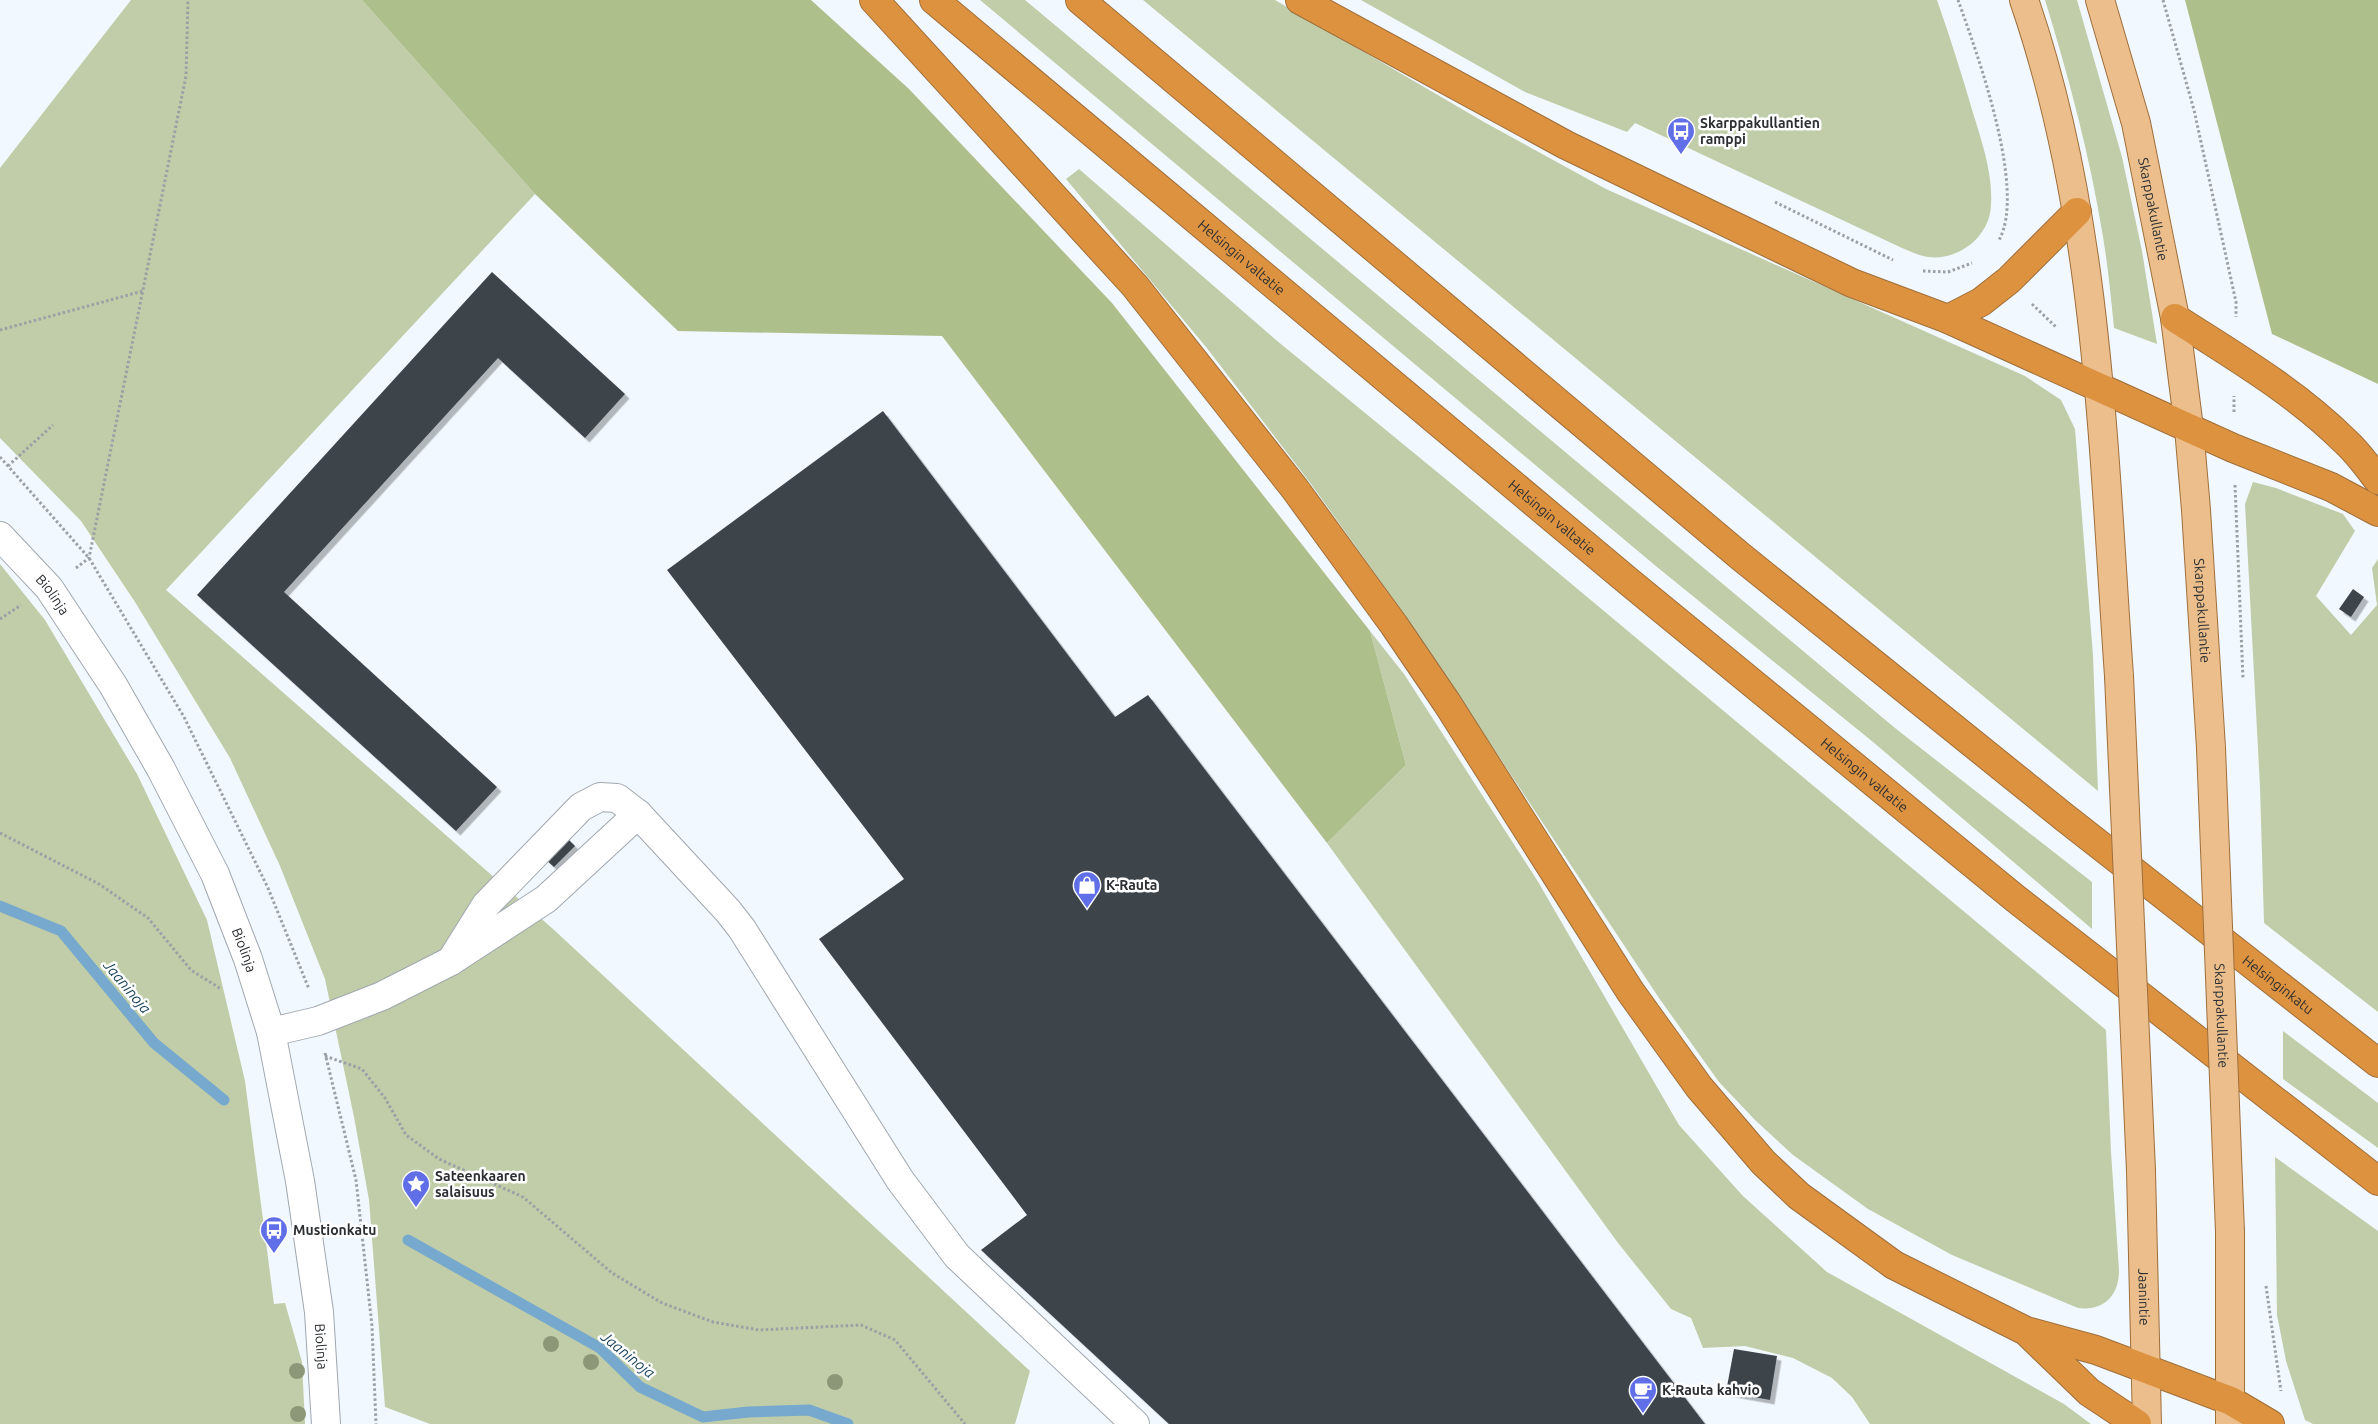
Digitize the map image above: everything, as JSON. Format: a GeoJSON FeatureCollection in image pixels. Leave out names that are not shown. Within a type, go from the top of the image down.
{"type":"FeatureCollection","features":[{"type":"Feature","properties":{"kind":"highway"},"geometry":{"type":"LineString","coordinates":[[874,0],[1135,286],[1296,489],[1394,625],[1447,703],[1630,991],[1699,1087],[1763,1162],[1799,1196],[1894,1265],[2026,1331],[2096,1350],[2147,1370],[2230,1412],[2270,1424]]}},
{"type":"Feature","properties":{"kind":"highway","name":"Helsingin valtatie"},"geometry":{"type":"LineString","coordinates":[[934,0],[1628,582],[2016,899],[2378,1181]]}},
{"type":"Feature","properties":{"kind":"highway","name":"Helsinginkatu"},"geometry":{"type":"LineString","coordinates":[[1080,0],[1740,556],[2064,818],[2378,1063]]}},
{"type":"Feature","properties":{"kind":"highway"},"geometry":{"type":"LineString","coordinates":[[1300,0],[1566,145],[1852,283],[1948,319],[2189,428],[2332,487],[2378,512]]}},
{"type":"Feature","properties":{"kind":"highway"},"geometry":{"type":"LineString","coordinates":[[1948,319],[1981,302],[2009,280],[2077,212]]}},
{"type":"Feature","properties":{"kind":"highway"},"geometry":{"type":"LineString","coordinates":[[2175,318],[2254,368],[2314,414],[2347,442],[2378,480]]}},
{"type":"Feature","properties":{"kind":"highway"},"geometry":{"type":"LineString","coordinates":[[2026,1331],[2089,1392],[2137,1424]]}},
{"type":"Feature","properties":{"kind":"main road"},"geometry":{"type":"LineString","coordinates":[[2024,0],[2057,116],[2077,212],[2093,321],[2098,386]]}},
{"type":"Feature","properties":{"kind":"main road","name":"Skarppakullantie"},"geometry":{"type":"LineString","coordinates":[[2100,0],[2136,123],[2175,318],[2189,428],[2211,748],[2230,1232],[2230,1412]]}},
{"type":"Feature","properties":{"kind":"main road","name":"Jaanintie"},"geometry":{"type":"LineString","coordinates":[[2098,386],[2119,676],[2140,1171],[2147,1424]]}},
{"type":"Feature","properties":{"kind":"street","name":"Biolinja"},"geometry":{"type":"LineString","coordinates":[[0,536],[49,588],[113,685],[161,769],[215,874],[248,959],[272,1032],[300,1181],[319,1312],[326,1424]]}},
{"type":"Feature","properties":{"kind":"street"},"geometry":{"type":"LineString","coordinates":[[451,961],[486,905],[581,807],[600,797],[617,798],[638,814],[728,911],[742,929],[900,1180],[957,1256],[1135,1424]]}},
{"type":"Feature","properties":{"kind":"street"},"geometry":{"type":"LineString","coordinates":[[272,1032],[318,1021],[382,996],[451,961],[546,899],[638,814]]}},
{"type":"Feature","properties":{"kind":"path"},"geometry":{"type":"LineString","coordinates":[[0,619],[49,588],[89,558],[186,76],[188,0]]}},
{"type":"Feature","properties":{"kind":"path"},"geometry":{"type":"LineString","coordinates":[[1958,0],[1973,42],[2004,154],[2009,203],[2005,229],[1996,244]]}},
{"type":"Feature","properties":{"kind":"path"},"geometry":{"type":"LineString","coordinates":[[1775,202],[1894,260]]}},
{"type":"Feature","properties":{"kind":"path"},"geometry":{"type":"LineString","coordinates":[[1917,269],[1925,272],[1948,272],[1966,267],[1978,259]]}},
{"type":"Feature","properties":{"kind":"path"},"geometry":{"type":"LineString","coordinates":[[1,331],[143,292]]}},
{"type":"Feature","properties":{"kind":"path"},"geometry":{"type":"LineString","coordinates":[[8,466],[53,425]]}},
{"type":"Feature","properties":{"kind":"path"},"geometry":{"type":"LineString","coordinates":[[0,457],[89,558],[184,717],[268,888],[307,980]]}},
{"type":"Feature","properties":{"kind":"path"},"geometry":{"type":"LineString","coordinates":[[0,833],[99,884],[148,918],[191,970],[222,990],[224,998]]}},
{"type":"Feature","properties":{"kind":"path"},"geometry":{"type":"LineString","coordinates":[[324,1046],[356,1180],[372,1326],[376,1424]]}},
{"type":"Feature","properties":{"kind":"path"},"geometry":{"type":"LineString","coordinates":[[325,1056],[362,1069],[385,1098],[406,1135],[439,1159],[523,1197],[612,1273],[662,1303],[712,1322],[759,1330],[861,1325],[894,1340],[965,1424]]}},
{"type":"Feature","properties":{"kind":"path"},"geometry":{"type":"LineString","coordinates":[[2265,1282],[2282,1398]]}},
{"type":"Feature","properties":{"kind":"green space"},"geometry":{"type":"Polygon","coordinates":[[[131,0],[362,0],[535,194],[166,590],[553,929],[1030,1371],[1015,1424],[430,1424],[385,1407],[369,1200],[325,979],[280,866],[230,758],[135,602],[81,521],[0,438],[0,168],[131,0]]]}},
{"type":"Feature","properties":{"kind":"green space"},"geometry":{"type":"Polygon","coordinates":[[[362,0],[811,0],[909,89],[1112,303],[1370,631],[1406,765],[1327,843],[942,336],[678,331],[535,194],[362,0]]]}},
{"type":"Feature","properties":{"kind":"green space"},"geometry":{"type":"Polygon","coordinates":[[[980,0],[1025,0],[1895,728],[2092,882],[2092,929],[1873,742],[1657,567],[980,0]]]}},
{"type":"Feature","properties":{"kind":"green space"},"geometry":{"type":"Polygon","coordinates":[[[1143,0],[1275,0],[1484,122],[1606,189],[2025,376],[2061,400],[2075,429],[2093,655],[2098,791],[1143,0]]]}},
{"type":"Feature","properties":{"kind":"green space"},"geometry":{"type":"Polygon","coordinates":[[[1361,0],[1937,0],[1986,158],[1991,193],[1989,217],[1979,237],[1961,251],[1939,257],[1918,255],[1635,123],[1627,132],[1525,92],[1361,0]]]}},
{"type":"Feature","properties":{"kind":"green space"},"geometry":{"type":"Polygon","coordinates":[[[2045,0],[2077,0],[2122,157],[2142,251],[2157,344],[2114,328],[2105,248],[2092,177],[2070,88],[2045,0]]]}},
{"type":"Feature","properties":{"kind":"green space"},"geometry":{"type":"Polygon","coordinates":[[[2185,0],[2378,0],[2378,384],[2272,334],[2185,0]]]}},
{"type":"Feature","properties":{"kind":"green space"},"geometry":{"type":"Polygon","coordinates":[[[1079,169],[1276,340],[1453,485],[2106,1030],[2111,1152],[2119,1270],[2116,1287],[2108,1300],[2095,1307],[2078,1308],[1952,1255],[1868,1209],[1793,1155],[1755,1120],[1719,1082],[1659,998],[1407,618],[1311,484],[1206,347],[1066,179],[1079,169]]]}},
{"type":"Feature","properties":{"kind":"green space"},"geometry":{"type":"Polygon","coordinates":[[[2253,482],[2276,488],[2343,514],[2355,531],[2316,596],[2351,635],[2377,605],[2372,568],[2378,559],[2378,1012],[2264,923],[2260,787],[2245,504],[2253,482]]]}},
{"type":"Feature","properties":{"kind":"green space"},"geometry":{"type":"Polygon","coordinates":[[[0,564],[45,620],[137,774],[207,920],[245,1081],[274,1304],[285,1303],[302,1362],[305,1424],[0,1424],[0,564]]]}},
{"type":"Feature","properties":{"kind":"green space"},"geometry":{"type":"Polygon","coordinates":[[[1370,631],[1404,674],[1537,880],[1679,1125],[1743,1196],[1827,1272],[2064,1404],[2091,1424],[1870,1424],[1852,1397],[1832,1378],[1793,1358],[1745,1346],[1703,1348],[1691,1318],[1671,1309],[1618,1243],[1327,843],[1406,765],[1370,631]]]}},
{"type":"Feature","properties":{"kind":"green space"},"geometry":{"type":"Polygon","coordinates":[[[2283,1031],[2378,1103],[2378,1148],[2283,1079],[2283,1031]]]}},
{"type":"Feature","properties":{"kind":"green space"},"geometry":{"type":"Polygon","coordinates":[[[2275,1157],[2378,1231],[2378,1424],[2313,1424],[2305,1420],[2286,1361],[2277,1315],[2275,1157]]]}},
{"type":"Feature","properties":{"kind":"building"},"geometry":{"type":"Polygon","coordinates":[[[492,272],[625,394],[585,438],[498,358],[284,592],[497,787],[456,831],[197,595],[492,272]]]}},
{"type":"Feature","properties":{"kind":"building","name":"K-Rauta"},"geometry":{"type":"Polygon","coordinates":[[[883,411],[1115,717],[1148,695],[1705,1424],[1169,1424],[981,1250],[1027,1215],[819,939],[904,879],[667,570],[883,411]]]}},
{"type":"Feature","properties":{"kind":"building"},"geometry":{"type":"Polygon","coordinates":[[[2353,589],[2364,597],[2351,617],[2339,609],[2353,589]]]}},
{"type":"Feature","properties":{"kind":"building"},"geometry":{"type":"Polygon","coordinates":[[[564,835],[575,846],[554,867],[542,856],[564,835]]]}},
{"type":"Feature","properties":{"kind":"building"},"geometry":{"type":"Polygon","coordinates":[[[1734,1349],[1777,1356],[1770,1400],[1726,1392],[1734,1349]]]}},
{"type":"Feature","properties":{"kind":"waterway","name":"Jaaninoja"},"geometry":{"type":"LineString","coordinates":[[0,906],[61,931],[154,1043],[224,1100]]}},
{"type":"Feature","properties":{"kind":"waterway","name":"Jaaninoja"},"geometry":{"type":"LineString","coordinates":[[408,1240],[600,1348],[640,1387],[703,1417],[748,1412],[809,1410],[848,1424]]}},
{"type":"Feature","properties":{"kind":"place","name":"Skarppakullantien ramppi"},"geometry":{"type":"Point","coordinates":[1681,155]}},
{"type":"Feature","properties":{"kind":"place","name":"K-Rauta"},"geometry":{"type":"Point","coordinates":[1087,909]}},
{"type":"Feature","properties":{"kind":"place","name":"Sateenkaaren salaisuus"},"geometry":{"type":"Point","coordinates":[416,1208]}},
{"type":"Feature","properties":{"kind":"place","name":"Mustionkatu"},"geometry":{"type":"Point","coordinates":[274,1254]}},
{"type":"Feature","properties":{"kind":"place","name":"K-Rauta kahvio"},"geometry":{"type":"Point","coordinates":[1643,1414]}}]}
